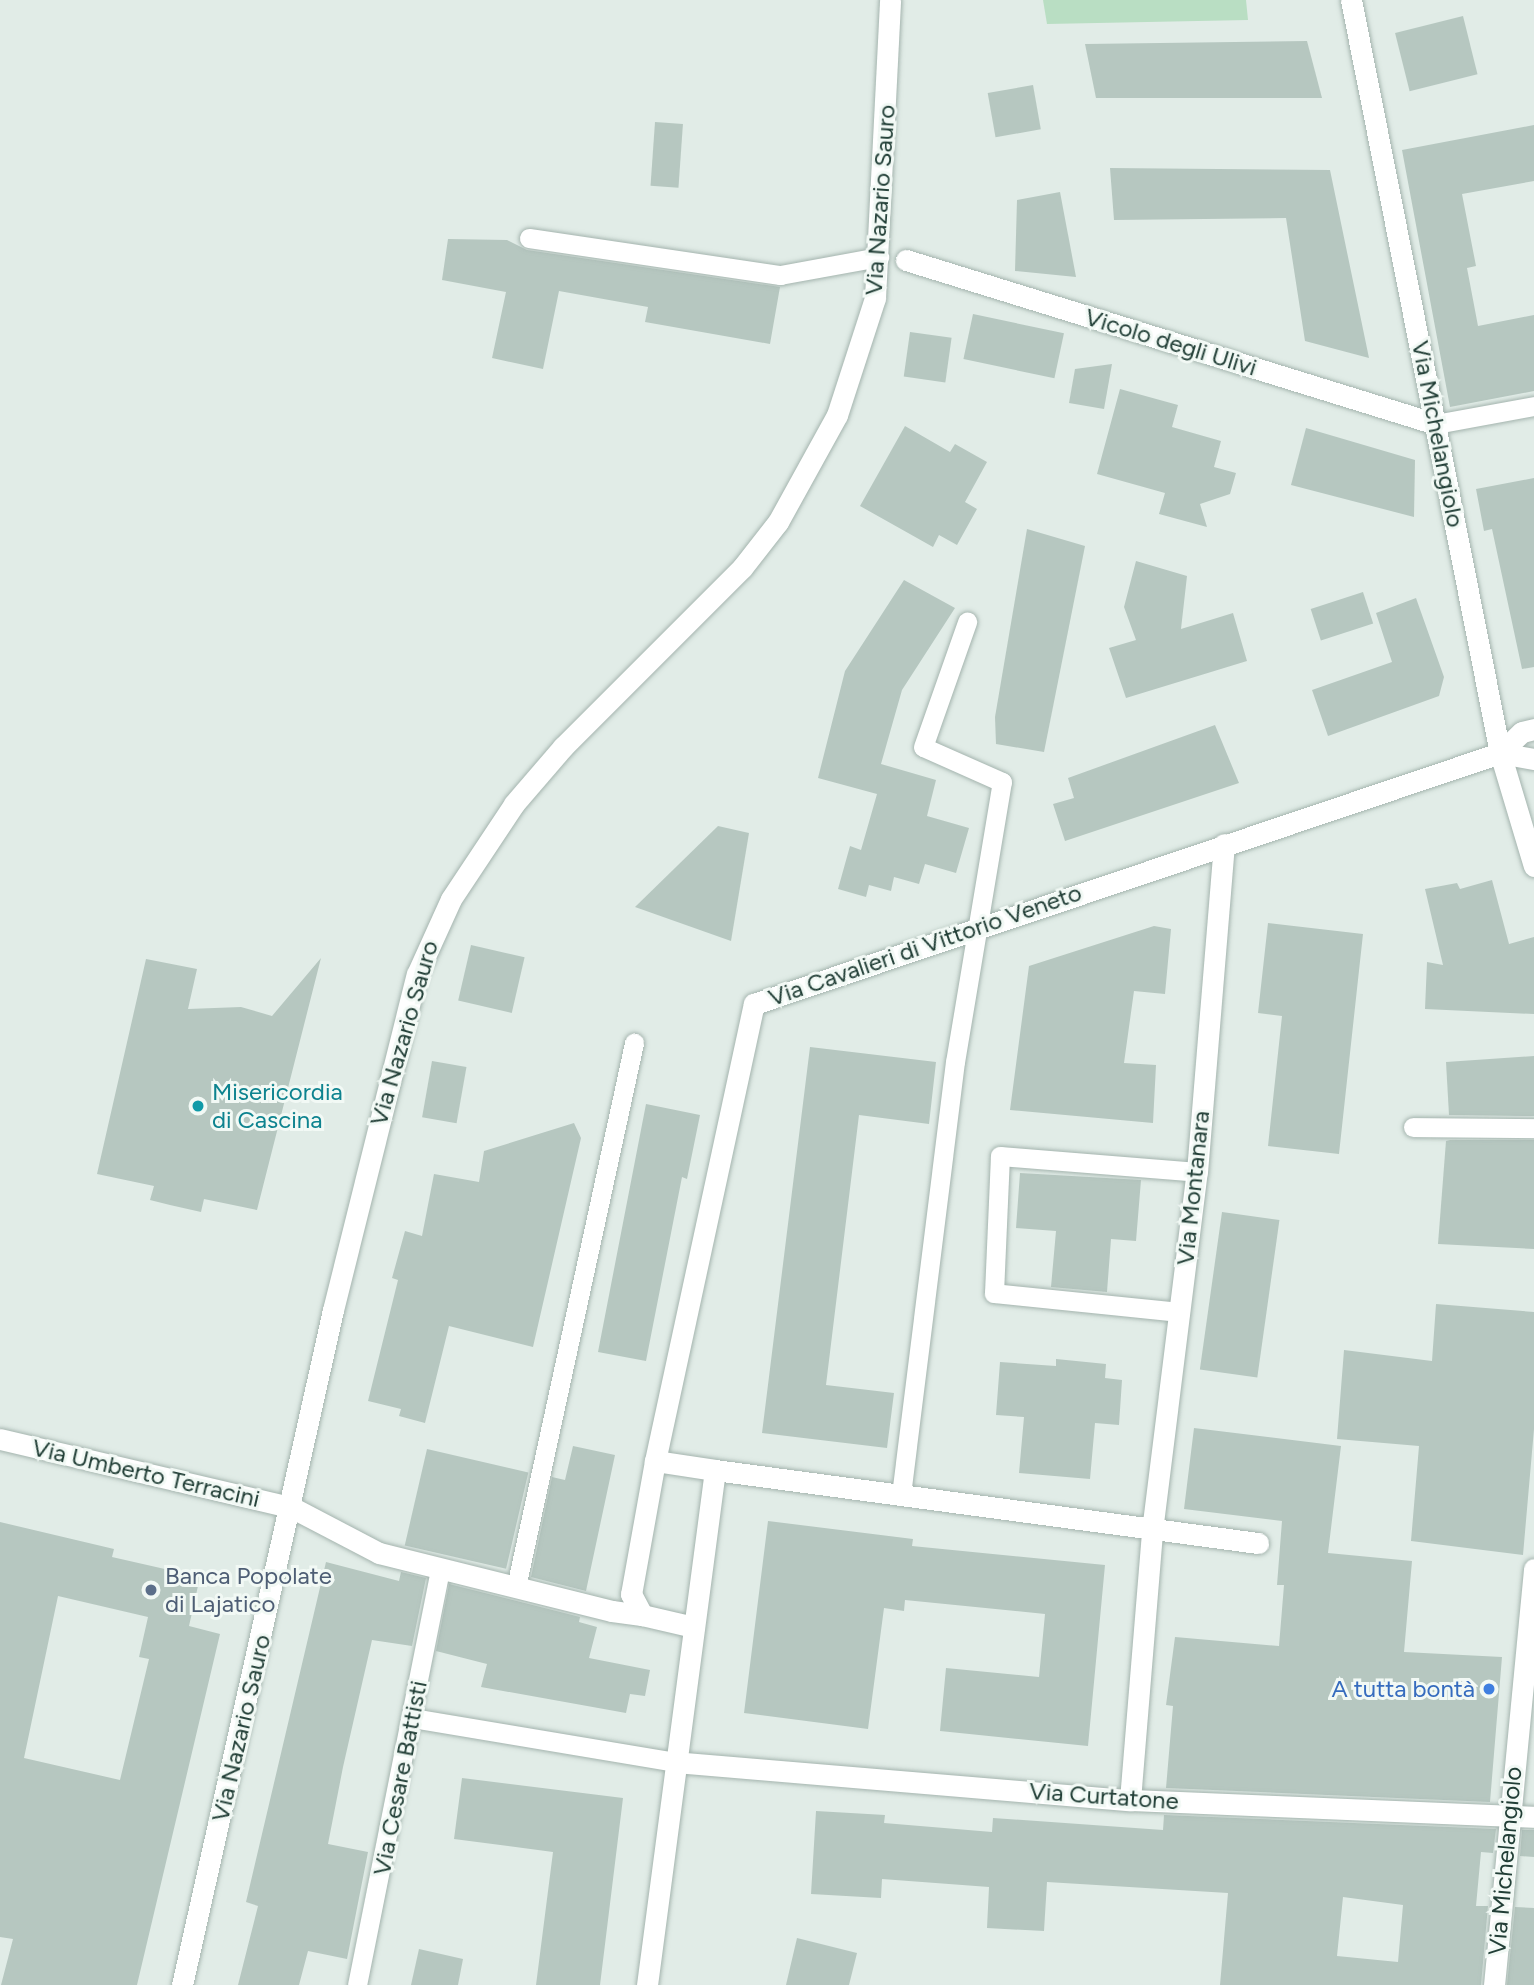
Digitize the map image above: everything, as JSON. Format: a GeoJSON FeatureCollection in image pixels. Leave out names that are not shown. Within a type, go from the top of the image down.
{"type":"FeatureCollection","features":[{"type":"Feature","properties":{"kind":"street","name":"Via Nazario Sauro"},"geometry":{"type":"LineString","coordinates":[[182,1985],[396,1048],[436,927],[514,804],[563,747],[703,611],[778,522],[810,470],[851,382],[873,307],[880,257],[890,0]]}},
{"type":"Feature","properties":{"kind":"street","name":"Via Michelangiolo"},"geometry":{"type":"LineString","coordinates":[[1351,0],[1500,753],[1534,866]]}},
{"type":"Feature","properties":{"kind":"street","name":"Vicolo degli Ulivi"},"geometry":{"type":"LineString","coordinates":[[906,260],[1436,424]]}},
{"type":"Feature","properties":{"kind":"street"},"geometry":{"type":"LineString","coordinates":[[1500,753],[1522,732],[1534,729]]}},
{"type":"Feature","properties":{"kind":"street"},"geometry":{"type":"LineString","coordinates":[[1500,753],[1534,759]]}},
{"type":"Feature","properties":{"kind":"street","name":"Via Cavalieri di Vittorio Veneto"},"geometry":{"type":"LineString","coordinates":[[642,1615],[634,1605],[631,1583],[754,1004],[976,927],[1500,753]]}},
{"type":"Feature","properties":{"kind":"street","name":"Via Montanara"},"geometry":{"type":"LineString","coordinates":[[1130,1800],[1152,1531],[1197,1172],[1224,844]]}},
{"type":"Feature","properties":{"kind":"street","name":"Via Umberto Terracini"},"geometry":{"type":"LineString","coordinates":[[0,1439],[291,1507]]}},
{"type":"Feature","properties":{"kind":"street"},"geometry":{"type":"LineString","coordinates":[[655,1461],[1152,1531],[1258,1543]]}},
{"type":"Feature","properties":{"kind":"street"},"geometry":{"type":"LineString","coordinates":[[647,1985],[674,1762],[715,1469]]}},
{"type":"Feature","properties":{"kind":"street"},"geometry":{"type":"LineString","coordinates":[[291,1507],[379,1553],[694,1628]]}},
{"type":"Feature","properties":{"kind":"street","name":"Via Michelangiolo"},"geometry":{"type":"LineString","coordinates":[[1494,1985],[1507,1815],[1534,1569]]}},
{"type":"Feature","properties":{"kind":"street","name":"Via Curtatone"},"geometry":{"type":"LineString","coordinates":[[674,1762],[1130,1800],[1534,1817]]}},
{"type":"Feature","properties":{"kind":"lane"},"geometry":{"type":"LineString","coordinates":[[529,238],[780,275],[880,257]]}},
{"type":"Feature","properties":{"kind":"lane"},"geometry":{"type":"LineString","coordinates":[[1436,424],[1534,406]]}},
{"type":"Feature","properties":{"kind":"lane"},"geometry":{"type":"LineString","coordinates":[[901,1495],[976,927],[1002,782],[923,747],[967,622]]}},
{"type":"Feature","properties":{"kind":"lane"},"geometry":{"type":"LineString","coordinates":[[516,1587],[634,1043]]}},
{"type":"Feature","properties":{"kind":"lane"},"geometry":{"type":"LineString","coordinates":[[1413,1127],[1534,1128]]}},
{"type":"Feature","properties":{"kind":"lane"},"geometry":{"type":"LineString","coordinates":[[1180,1312],[994,1293],[1000,1156],[1197,1172]]}},
{"type":"Feature","properties":{"kind":"lane","name":"Via Cesare Battisti"},"geometry":{"type":"LineString","coordinates":[[357,1985],[440,1569]]}},
{"type":"Feature","properties":{"kind":"lane"},"geometry":{"type":"LineString","coordinates":[[412,1718],[674,1762]]}},
{"type":"Feature","properties":{"kind":"green space"},"geometry":{"type":"Polygon","coordinates":[[[1043,0],[1246,0],[1248,20],[1047,24],[1043,0]]]}},
{"type":"Feature","properties":{"kind":"building"},"geometry":{"type":"Polygon","coordinates":[[[1463,16],[1478,74],[1410,91],[1395,33],[1463,16]]]}},
{"type":"Feature","properties":{"kind":"building"},"geometry":{"type":"Polygon","coordinates":[[[1307,41],[1322,98],[1096,98],[1085,44],[1307,41]]]}},
{"type":"Feature","properties":{"kind":"building"},"geometry":{"type":"Polygon","coordinates":[[[1033,85],[1041,129],[996,137],[988,93],[1033,85]]]}},
{"type":"Feature","properties":{"kind":"building"},"geometry":{"type":"Polygon","coordinates":[[[655,122],[683,124],[678,188],[651,186],[655,122]]]}},
{"type":"Feature","properties":{"kind":"building"},"geometry":{"type":"Polygon","coordinates":[[[1534,125],[1534,181],[1462,194],[1476,266],[1467,268],[1478,326],[1534,315],[1534,391],[1450,407],[1402,150],[1534,125]]]}},
{"type":"Feature","properties":{"kind":"building"},"geometry":{"type":"Polygon","coordinates":[[[1110,168],[1330,170],[1369,358],[1305,341],[1286,218],[1114,220],[1110,168]]]}},
{"type":"Feature","properties":{"kind":"building"},"geometry":{"type":"Polygon","coordinates":[[[1060,192],[1076,277],[1015,271],[1017,200],[1060,192]]]}},
{"type":"Feature","properties":{"kind":"building"},"geometry":{"type":"Polygon","coordinates":[[[448,239],[507,240],[527,250],[780,287],[770,344],[645,322],[648,307],[559,291],[543,369],[492,358],[506,292],[442,280],[448,239]]]}},
{"type":"Feature","properties":{"kind":"building"},"geometry":{"type":"Polygon","coordinates":[[[973,314],[1064,333],[1054,378],[963,359],[973,314]]]}},
{"type":"Feature","properties":{"kind":"building"},"geometry":{"type":"Polygon","coordinates":[[[910,332],[952,338],[945,382],[904,377],[910,332]]]}},
{"type":"Feature","properties":{"kind":"building"},"geometry":{"type":"Polygon","coordinates":[[[1112,364],[1104,409],[1069,403],[1075,369],[1112,364]]]}},
{"type":"Feature","properties":{"kind":"building"},"geometry":{"type":"Polygon","coordinates":[[[1120,389],[1178,405],[1172,427],[1221,441],[1214,467],[1236,473],[1230,494],[1200,504],[1207,527],[1159,514],[1165,493],[1097,474],[1120,389]]]}},
{"type":"Feature","properties":{"kind":"building"},"geometry":{"type":"Polygon","coordinates":[[[905,426],[950,452],[955,444],[987,462],[965,502],[977,509],[957,545],[939,535],[933,547],[860,506],[905,426]]]}},
{"type":"Feature","properties":{"kind":"building"},"geometry":{"type":"Polygon","coordinates":[[[1306,428],[1415,460],[1414,517],[1291,485],[1306,428]]]}},
{"type":"Feature","properties":{"kind":"building"},"geometry":{"type":"Polygon","coordinates":[[[1534,478],[1534,667],[1522,669],[1492,529],[1484,531],[1476,489],[1534,478]]]}},
{"type":"Feature","properties":{"kind":"building"},"geometry":{"type":"Polygon","coordinates":[[[1027,529],[1085,546],[1044,752],[996,744],[995,717],[1027,529]]]}},
{"type":"Feature","properties":{"kind":"building"},"geometry":{"type":"Polygon","coordinates":[[[1136,561],[1187,576],[1181,629],[1233,613],[1247,661],[1126,698],[1109,648],[1136,640],[1124,607],[1136,561]]]}},
{"type":"Feature","properties":{"kind":"building"},"geometry":{"type":"Polygon","coordinates":[[[904,580],[955,608],[902,690],[881,764],[936,780],[927,816],[969,828],[956,873],[925,864],[919,884],[894,877],[891,891],[869,885],[866,897],[838,889],[850,846],[861,850],[877,794],[818,778],[845,671],[904,580]]]}},
{"type":"Feature","properties":{"kind":"building"},"geometry":{"type":"Polygon","coordinates":[[[1363,592],[1373,623],[1321,640],[1311,609],[1363,592]]]}},
{"type":"Feature","properties":{"kind":"building"},"geometry":{"type":"Polygon","coordinates":[[[1416,598],[1444,677],[1439,696],[1328,736],[1312,690],[1392,662],[1376,613],[1416,598]]]}},
{"type":"Feature","properties":{"kind":"building"},"geometry":{"type":"Polygon","coordinates":[[[1215,725],[1239,783],[1065,841],[1053,804],[1074,798],[1068,778],[1215,725]]]}},
{"type":"Feature","properties":{"kind":"building"},"geometry":{"type":"Polygon","coordinates":[[[718,826],[749,833],[731,941],[635,907],[718,826]]]}},
{"type":"Feature","properties":{"kind":"building"},"geometry":{"type":"Polygon","coordinates":[[[1492,880],[1509,944],[1534,937],[1534,1014],[1425,1009],[1427,962],[1443,965],[1425,889],[1457,883],[1460,889],[1492,880]]]}},
{"type":"Feature","properties":{"kind":"building"},"geometry":{"type":"Polygon","coordinates":[[[1268,923],[1363,934],[1339,1154],[1268,1146],[1282,1016],[1258,1013],[1268,923]]]}},
{"type":"Feature","properties":{"kind":"building"},"geometry":{"type":"Polygon","coordinates":[[[1154,926],[1171,929],[1165,994],[1134,991],[1124,1063],[1156,1065],[1153,1123],[1010,1110],[1029,966],[1154,926]]]}},
{"type":"Feature","properties":{"kind":"building"},"geometry":{"type":"Polygon","coordinates":[[[471,945],[525,957],[512,1013],[458,1001],[471,945]]]}},
{"type":"Feature","properties":{"kind":"building","name":"Misericordia di Cascina"},"geometry":{"type":"Polygon","coordinates":[[[321,958],[257,1210],[204,1199],[201,1212],[150,1200],[154,1186],[97,1174],[146,959],[197,969],[188,1009],[241,1007],[272,1016],[321,958]]]}},
{"type":"Feature","properties":{"kind":"building"},"geometry":{"type":"Polygon","coordinates":[[[810,1047],[936,1062],[929,1124],[859,1115],[826,1385],[894,1393],[887,1448],[762,1433],[810,1047]]]}},
{"type":"Feature","properties":{"kind":"building"},"geometry":{"type":"Polygon","coordinates":[[[1534,1056],[1534,1116],[1449,1115],[1446,1062],[1534,1056]]]}},
{"type":"Feature","properties":{"kind":"building"},"geometry":{"type":"Polygon","coordinates":[[[432,1061],[466,1067],[457,1123],[422,1117],[432,1061]]]}},
{"type":"Feature","properties":{"kind":"building"},"geometry":{"type":"Polygon","coordinates":[[[646,1104],[700,1115],[687,1179],[682,1177],[646,1361],[598,1352],[646,1104]]]}},
{"type":"Feature","properties":{"kind":"building"},"geometry":{"type":"Polygon","coordinates":[[[574,1123],[581,1138],[533,1347],[449,1326],[425,1423],[399,1416],[401,1409],[368,1401],[398,1280],[392,1278],[405,1231],[422,1236],[434,1174],[479,1182],[484,1151],[574,1123]]]}},
{"type":"Feature","properties":{"kind":"building"},"geometry":{"type":"Polygon","coordinates":[[[1534,1140],[1534,1249],[1438,1244],[1446,1141],[1534,1140]]]}},
{"type":"Feature","properties":{"kind":"building"},"geometry":{"type":"Polygon","coordinates":[[[1020,1173],[1141,1180],[1136,1241],[1111,1239],[1107,1292],[1051,1287],[1056,1231],[1016,1228],[1020,1173]]]}},
{"type":"Feature","properties":{"kind":"building"},"geometry":{"type":"Polygon","coordinates":[[[1222,1212],[1279,1220],[1257,1378],[1200,1369],[1222,1212]]]}},
{"type":"Feature","properties":{"kind":"building"},"geometry":{"type":"Polygon","coordinates":[[[1436,1304],[1534,1312],[1534,1429],[1523,1555],[1411,1541],[1419,1446],[1337,1439],[1344,1350],[1432,1361],[1436,1304]]]}},
{"type":"Feature","properties":{"kind":"building"},"geometry":{"type":"Polygon","coordinates":[[[1056,1359],[1106,1364],[1105,1378],[1122,1380],[1119,1425],[1095,1423],[1090,1479],[1019,1473],[1024,1417],[996,1415],[1000,1362],[1056,1366],[1056,1359]]]}},
{"type":"Feature","properties":{"kind":"building"},"geometry":{"type":"Polygon","coordinates":[[[1194,1428],[1341,1446],[1328,1553],[1412,1561],[1404,1652],[1502,1657],[1490,1802],[1166,1788],[1173,1706],[1166,1705],[1175,1637],[1279,1646],[1284,1585],[1277,1585],[1282,1521],[1184,1509],[1194,1428]]]}},
{"type":"Feature","properties":{"kind":"building"},"geometry":{"type":"Polygon","coordinates":[[[573,1446],[615,1455],[586,1591],[531,1577],[552,1477],[565,1480],[573,1446]]]}},
{"type":"Feature","properties":{"kind":"building"},"geometry":{"type":"Polygon","coordinates":[[[427,1449],[528,1472],[506,1569],[405,1545],[427,1449]]]}},
{"type":"Feature","properties":{"kind":"building"},"geometry":{"type":"Polygon","coordinates":[[[768,1521],[913,1539],[912,1546],[1105,1565],[1088,1746],[940,1731],[946,1668],[1039,1677],[1045,1614],[905,1600],[904,1611],[884,1608],[868,1729],[744,1713],[768,1521]]]}},
{"type":"Feature","properties":{"kind":"building"},"geometry":{"type":"Polygon","coordinates":[[[0,1522],[114,1549],[112,1557],[200,1577],[189,1626],[220,1634],[137,1985],[1,1985],[13,1939],[0,1937],[0,1522]],[[58,1596],[24,1758],[120,1780],[149,1659],[139,1657],[148,1617],[58,1596]]]}},
{"type":"Feature","properties":{"kind":"building"},"geometry":{"type":"Polygon","coordinates":[[[326,1562],[399,1581],[401,1572],[426,1578],[412,1646],[372,1640],[343,1767],[328,1844],[368,1852],[347,1959],[308,1951],[299,1985],[238,1985],[258,1906],[246,1902],[326,1562]]]}},
{"type":"Feature","properties":{"kind":"building"},"geometry":{"type":"Polygon","coordinates":[[[449,1584],[580,1617],[579,1622],[597,1627],[589,1658],[650,1670],[645,1696],[630,1694],[626,1713],[481,1687],[487,1664],[436,1651],[449,1584]]]}},
{"type":"Feature","properties":{"kind":"building"},"geometry":{"type":"Polygon","coordinates":[[[462,1778],[623,1798],[600,1985],[536,1985],[553,1852],[454,1839],[462,1778]]]}},
{"type":"Feature","properties":{"kind":"building"},"geometry":{"type":"Polygon","coordinates":[[[816,1811],[885,1815],[884,1823],[992,1832],[993,1818],[1163,1830],[1164,1815],[1496,1829],[1493,1853],[1481,1852],[1476,1906],[1488,1906],[1481,1985],[1220,1985],[1228,1893],[1047,1882],[1044,1931],[987,1928],[989,1887],[882,1879],[881,1898],[811,1894],[816,1811]],[[1343,1897],[1337,1956],[1398,1962],[1403,1905],[1343,1897]]]}},
{"type":"Feature","properties":{"kind":"building"},"geometry":{"type":"Polygon","coordinates":[[[1522,1830],[1534,1830],[1534,1857],[1520,1856],[1522,1830]]]}},
{"type":"Feature","properties":{"kind":"building"},"geometry":{"type":"Polygon","coordinates":[[[1515,1907],[1534,1908],[1534,1985],[1507,1985],[1515,1907]]]}},
{"type":"Feature","properties":{"kind":"building"},"geometry":{"type":"Polygon","coordinates":[[[797,1938],[857,1953],[849,1985],[786,1985],[797,1938]]]}},
{"type":"Feature","properties":{"kind":"building"},"geometry":{"type":"Polygon","coordinates":[[[419,1949],[463,1959],[458,1985],[411,1985],[419,1949]]]}},
{"type":"Feature","properties":{"kind":"place","name":"Misericordia di Cascina"},"geometry":{"type":"Point","coordinates":[198,1106]}},
{"type":"Feature","properties":{"kind":"place","name":"Banca Popolate di Lajatico"},"geometry":{"type":"Point","coordinates":[151,1590]}},
{"type":"Feature","properties":{"kind":"place","name":"A tutta bontà"},"geometry":{"type":"Point","coordinates":[1489,1689]}}]}
